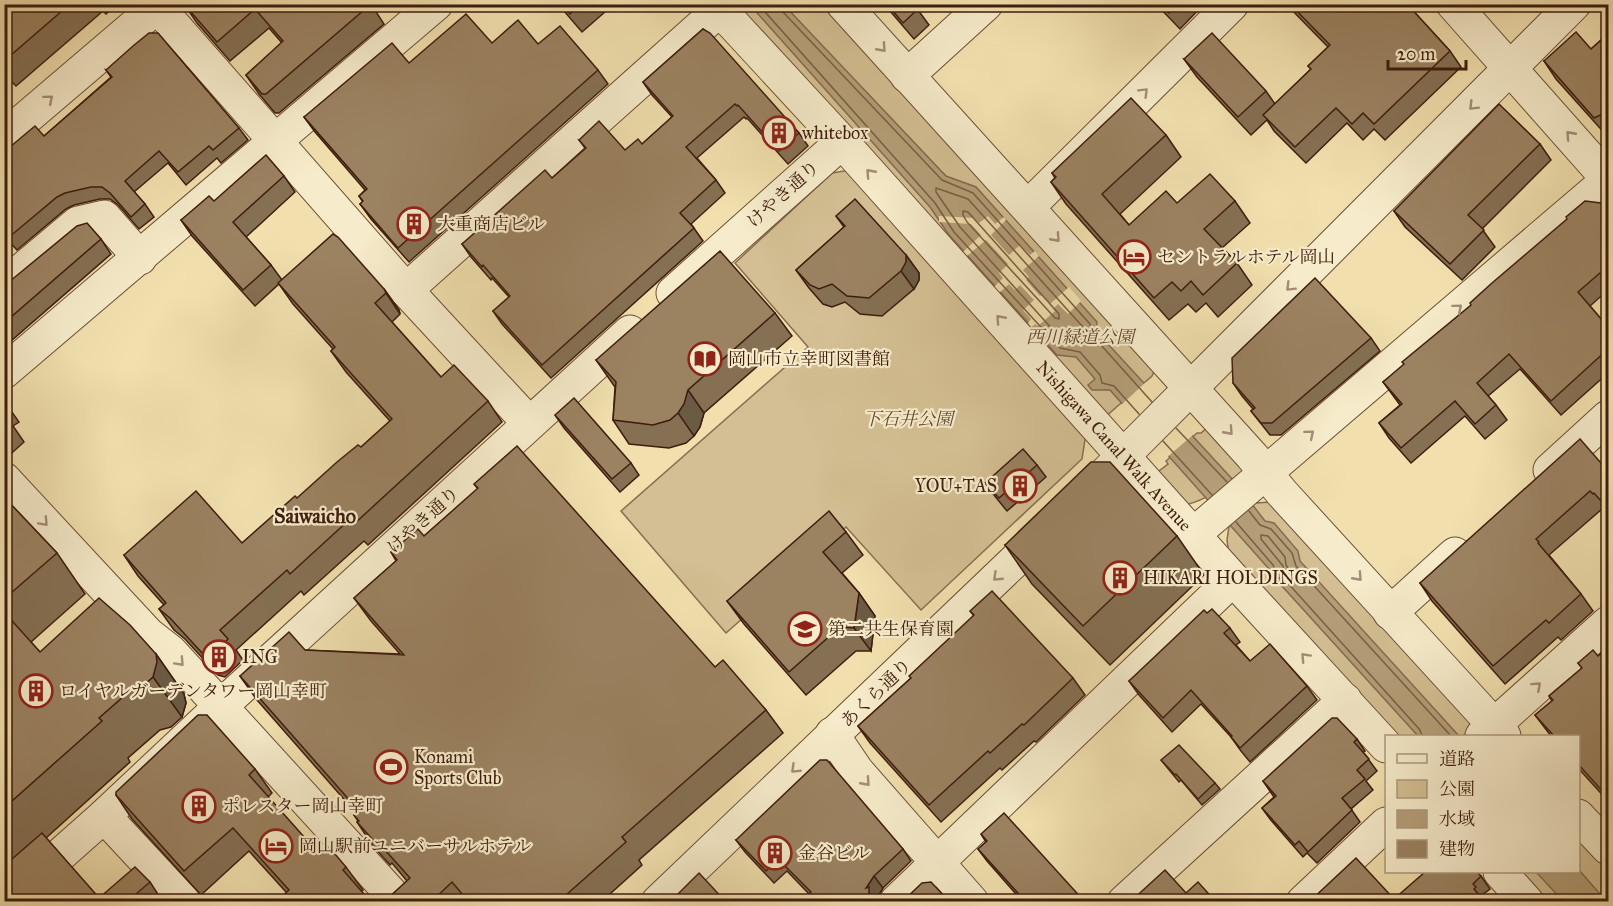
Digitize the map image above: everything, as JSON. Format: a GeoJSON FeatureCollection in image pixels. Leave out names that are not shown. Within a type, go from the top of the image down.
{"type":"FeatureCollection","features":[{"type":"Feature","properties":{"kind":"street"},"geometry":{"type":"LineString","coordinates":[[4,372],[436,4]]}},
{"type":"Feature","properties":{"kind":"street"},"geometry":{"type":"LineString","coordinates":[[843,4],[1028,207],[1180,398],[1255,482],[1390,613],[1493,733],[1608,623]]}},
{"type":"Feature","properties":{"kind":"street"},"geometry":{"type":"LineString","coordinates":[[908,76],[986,4]]}},
{"type":"Feature","properties":{"kind":"street"},"geometry":{"type":"LineString","coordinates":[[1028,207],[1232,4]]}},
{"type":"Feature","properties":{"kind":"street"},"geometry":{"type":"LineString","coordinates":[[1205,525],[1608,179],[1453,4]]}},
{"type":"Feature","properties":{"kind":"street","name":"あくら通り"},"geometry":{"type":"LineString","coordinates":[[658,902],[1134,445],[1574,4]]}},
{"type":"Feature","properties":{"kind":"street"},"geometry":{"type":"LineString","coordinates":[[4,137],[157,5],[275,143],[406,290],[530,423]]}},
{"type":"Feature","properties":{"kind":"street"},"geometry":{"type":"LineString","coordinates":[[406,290],[720,6]]}},
{"type":"Feature","properties":{"kind":"street","name":"Nishigawa Canal Walk Avenue"},"geometry":{"type":"LineString","coordinates":[[720,6],[842,141],[1134,445],[1205,525],[1233,579],[1385,745]]}},
{"type":"Feature","properties":{"kind":"street","name":"けやき通り"},"geometry":{"type":"LineString","coordinates":[[7,902],[842,141]]}},
{"type":"Feature","properties":{"kind":"street"},"geometry":{"type":"LineString","coordinates":[[4,285],[78,224],[104,217],[140,258]]}},
{"type":"Feature","properties":{"kind":"street"},"geometry":{"type":"LineString","coordinates":[[1526,491],[1608,417]]}},
{"type":"Feature","properties":{"kind":"street"},"geometry":{"type":"LineString","coordinates":[[4,479],[148,634],[171,652],[399,902]]}},
{"type":"Feature","properties":{"kind":"street"},"geometry":{"type":"LineString","coordinates":[[1390,613],[1474,537]]}},
{"type":"Feature","properties":{"kind":"street"},"geometry":{"type":"LineString","coordinates":[[896,902],[1233,579]]}},
{"type":"Feature","properties":{"kind":"street"},"geometry":{"type":"LineString","coordinates":[[1124,902],[1345,700]]}},
{"type":"Feature","properties":{"kind":"street"},"geometry":{"type":"LineString","coordinates":[[832,734],[857,771],[972,902]]}},
{"type":"Feature","properties":{"kind":"street"},"geometry":{"type":"LineString","coordinates":[[104,816],[184,902]]}},
{"type":"Feature","properties":{"kind":"street"},"geometry":{"type":"LineString","coordinates":[[1580,818],[1608,848]]}},
{"type":"Feature","properties":{"kind":"street"},"geometry":{"type":"LineString","coordinates":[[1303,902],[1385,825]]}},
{"type":"Feature","properties":{"kind":"street"},"geometry":{"type":"LineString","coordinates":[[1501,873],[1527,902]]}},
{"type":"Feature","properties":{"kind":"green space","name":"西川緑道公園"},"geometry":{"type":"Polygon","coordinates":[[[740,5],[827,5],[1156,367],[1152,376],[1104,418],[742,15],[740,5]]]}},
{"type":"Feature","properties":{"kind":"green space","name":"下石井公園"},"geometry":{"type":"Polygon","coordinates":[[[850,170],[1086,433],[1082,459],[921,610],[846,527],[726,633],[621,511],[808,347],[735,263],[832,173],[850,170]]]}},
{"type":"Feature","properties":{"kind":"green space"},"geometry":{"type":"Polygon","coordinates":[[[1209,426],[1242,463],[1243,472],[1240,477],[1213,493],[1184,505],[1155,474],[1168,464],[1166,461],[1197,433],[1201,433],[1209,426]]]}},
{"type":"Feature","properties":{"kind":"green space"},"geometry":{"type":"Polygon","coordinates":[[[1274,502],[1471,721],[1471,727],[1464,735],[1391,735],[1229,555],[1227,540],[1229,526],[1255,503],[1274,502]]]}},
{"type":"Feature","properties":{"kind":"green space"},"geometry":{"type":"Polygon","coordinates":[[[1580,835],[1608,867],[1608,901],[1542,901],[1515,873],[1580,873],[1580,835]]]}},
{"type":"Feature","properties":{"kind":"water"},"geometry":{"type":"Polygon","coordinates":[[[750,5],[784,5],[946,176],[976,187],[1097,322],[1096,331],[1234,481],[1265,521],[1274,523],[1298,551],[1300,561],[1458,735],[1417,735],[1281,585],[1275,584],[1268,576],[1269,569],[1110,390],[1092,390],[1088,385],[1095,379],[1076,357],[1057,355],[949,235],[930,207],[750,5]]]}},
{"type":"Feature","properties":{"kind":"water"},"geometry":{"type":"Polygon","coordinates":[[[1580,871],[1606,901],[1563,901],[1537,873],[1580,873],[1580,871]]]}},
{"type":"Feature","properties":{"kind":"pier"},"geometry":{"type":"Polygon","coordinates":[[[939,216],[974,218],[979,223],[988,216],[995,224],[1004,217],[1006,220],[991,235],[1009,255],[1020,245],[1030,255],[1035,251],[1039,256],[1023,270],[1029,277],[1026,280],[1040,296],[1042,295],[1050,304],[1069,287],[1081,301],[1068,314],[1058,304],[1053,309],[1055,311],[1038,326],[1035,324],[1031,328],[1028,323],[1031,319],[1023,310],[1034,300],[1020,285],[1015,290],[1009,284],[999,293],[994,287],[1003,278],[999,273],[1008,264],[986,240],[967,256],[963,252],[981,235],[971,224],[939,222],[939,216]]]}},
{"type":"Feature","properties":{"kind":"pier"},"geometry":{"type":"Polygon","coordinates":[[[1146,382],[1193,435],[1166,458],[1120,406],[1146,382]]]}},
{"type":"Feature","properties":{"kind":"building"},"geometry":{"type":"Polygon","coordinates":[[[4,4],[70,4],[4,61],[4,4]]]}},
{"type":"Feature","properties":{"kind":"building"},"geometry":{"type":"Polygon","coordinates":[[[184,4],[371,4],[266,94],[262,94],[246,75],[283,41],[255,9],[217,42],[184,4]]]}},
{"type":"Feature","properties":{"kind":"building"},"geometry":{"type":"Polygon","coordinates":[[[561,4],[581,4],[570,14],[561,4]]]}},
{"type":"Feature","properties":{"kind":"building"},"geometry":{"type":"Polygon","coordinates":[[[887,4],[914,4],[918,9],[903,23],[887,4]]]}},
{"type":"Feature","properties":{"kind":"building"},"geometry":{"type":"Polygon","coordinates":[[[1161,4],[1178,4],[1169,13],[1161,4]]]}},
{"type":"Feature","properties":{"kind":"building"},"geometry":{"type":"Polygon","coordinates":[[[1290,4],[1407,4],[1450,51],[1374,124],[1363,113],[1352,124],[1336,108],[1295,147],[1263,115],[1311,69],[1308,66],[1330,45],[1290,4]]]}},
{"type":"Feature","properties":{"kind":"building"},"geometry":{"type":"Polygon","coordinates":[[[466,14],[492,43],[518,20],[538,44],[560,26],[598,70],[398,248],[360,204],[363,201],[359,196],[367,189],[304,117],[392,43],[409,63],[466,14]]]}},
{"type":"Feature","properties":{"kind":"building"},"geometry":{"type":"Polygon","coordinates":[[[703,29],[710,33],[799,133],[779,151],[735,104],[686,147],[716,180],[680,213],[694,228],[542,365],[493,311],[510,296],[462,244],[545,170],[552,178],[586,148],[579,140],[599,121],[625,150],[638,139],[642,144],[673,116],[643,82],[703,29]]]}},
{"type":"Feature","properties":{"kind":"building"},"geometry":{"type":"Polygon","coordinates":[[[1576,32],[1591,49],[1608,34],[1608,114],[1607,112],[1594,118],[1544,61],[1576,32]]]}},
{"type":"Feature","properties":{"kind":"building"},"geometry":{"type":"Polygon","coordinates":[[[149,33],[158,33],[239,128],[213,150],[209,146],[178,172],[159,151],[125,181],[145,204],[131,217],[102,187],[91,187],[57,197],[8,238],[4,233],[4,152],[35,126],[44,136],[112,77],[106,70],[149,33]]]}},
{"type":"Feature","properties":{"kind":"building"},"geometry":{"type":"Polygon","coordinates":[[[1212,33],[1266,91],[1238,117],[1184,59],[1212,33]]]}},
{"type":"Feature","properties":{"kind":"building"},"geometry":{"type":"Polygon","coordinates":[[[1131,98],[1166,135],[1102,194],[1129,225],[1166,191],[1177,203],[1210,174],[1235,201],[1204,229],[1237,263],[1203,295],[1191,281],[1181,291],[1172,282],[1154,298],[1051,182],[1056,177],[1052,173],[1131,98]]]}},
{"type":"Feature","properties":{"kind":"building"},"geometry":{"type":"Polygon","coordinates":[[[1499,104],[1540,144],[1468,215],[1484,230],[1450,264],[1394,211],[1499,104]]]}},
{"type":"Feature","properties":{"kind":"building"},"geometry":{"type":"Polygon","coordinates":[[[266,155],[284,176],[233,222],[271,265],[243,290],[181,220],[209,196],[214,201],[266,155]]]}},
{"type":"Feature","properties":{"kind":"building"},"geometry":{"type":"Polygon","coordinates":[[[855,199],[906,255],[906,262],[901,271],[869,298],[847,296],[832,284],[819,289],[810,285],[796,270],[845,226],[836,216],[855,199]]]}},
{"type":"Feature","properties":{"kind":"building"},"geometry":{"type":"Polygon","coordinates":[[[1585,201],[1601,203],[1608,212],[1608,266],[1578,292],[1608,327],[1608,349],[1551,401],[1509,354],[1477,383],[1496,405],[1475,424],[1455,401],[1401,448],[1379,423],[1402,404],[1383,382],[1404,364],[1402,362],[1471,305],[1470,303],[1585,201]]]}},
{"type":"Feature","properties":{"kind":"building"},"geometry":{"type":"Polygon","coordinates":[[[87,223],[101,239],[4,323],[4,286],[77,226],[87,223]]]}},
{"type":"Feature","properties":{"kind":"building"},"geometry":{"type":"Polygon","coordinates":[[[333,234],[384,289],[386,293],[375,303],[441,377],[454,365],[488,401],[354,524],[349,520],[290,574],[287,570],[220,630],[228,639],[210,656],[203,654],[159,609],[166,603],[124,555],[196,491],[242,543],[295,496],[297,498],[337,462],[358,445],[361,447],[392,419],[331,351],[335,347],[278,283],[333,234]]]}},
{"type":"Feature","properties":{"kind":"building"},"geometry":{"type":"Polygon","coordinates":[[[720,251],[775,313],[688,390],[684,404],[670,420],[653,425],[613,420],[616,382],[596,360],[720,251]]]}},
{"type":"Feature","properties":{"kind":"building"},"geometry":{"type":"Polygon","coordinates":[[[1315,278],[1371,338],[1272,423],[1261,423],[1251,411],[1255,408],[1233,383],[1232,358],[1315,278]]]}},
{"type":"Feature","properties":{"kind":"building"},"geometry":{"type":"Polygon","coordinates":[[[574,398],[631,463],[612,479],[555,415],[574,398]]]}},
{"type":"Feature","properties":{"kind":"building"},"geometry":{"type":"Polygon","coordinates":[[[1580,439],[1608,471],[1608,509],[1590,491],[1536,539],[1581,594],[1549,623],[1546,620],[1493,666],[1420,583],[1580,439]]]}},
{"type":"Feature","properties":{"kind":"building"},"geometry":{"type":"Polygon","coordinates":[[[517,446],[715,667],[723,660],[766,710],[622,837],[626,842],[558,902],[469,902],[452,882],[431,902],[384,902],[410,878],[357,822],[359,821],[354,815],[359,811],[240,676],[289,632],[305,650],[404,655],[354,598],[397,560],[391,552],[418,529],[424,536],[478,488],[474,484],[517,446]]]}},
{"type":"Feature","properties":{"kind":"building"},"geometry":{"type":"Polygon","coordinates":[[[1023,449],[1037,465],[999,498],[985,483],[1023,449]]]}},
{"type":"Feature","properties":{"kind":"building"},"geometry":{"type":"Polygon","coordinates":[[[1091,462],[1110,462],[1177,536],[1083,626],[1005,545],[1091,462]]]}},
{"type":"Feature","properties":{"kind":"building"},"geometry":{"type":"Polygon","coordinates":[[[4,497],[57,553],[4,599],[4,497]]]}},
{"type":"Feature","properties":{"kind":"building"},"geometry":{"type":"Polygon","coordinates":[[[829,511],[846,532],[823,552],[859,593],[854,628],[840,627],[789,672],[727,601],[829,511]]]}},
{"type":"Feature","properties":{"kind":"building"},"geometry":{"type":"Polygon","coordinates":[[[992,591],[1073,678],[1024,725],[1022,724],[990,753],[988,751],[929,805],[858,726],[911,678],[909,676],[974,615],[970,611],[992,591]]]}},
{"type":"Feature","properties":{"kind":"building"},"geometry":{"type":"Polygon","coordinates":[[[99,598],[130,625],[156,654],[157,662],[153,677],[143,686],[131,690],[99,718],[102,721],[4,808],[4,612],[40,652],[99,598]]]}},
{"type":"Feature","properties":{"kind":"building"},"geometry":{"type":"Polygon","coordinates":[[[1212,609],[1230,628],[1224,633],[1250,661],[1270,644],[1307,686],[1240,748],[1191,690],[1163,718],[1129,681],[1204,610],[1207,613],[1212,609]]]}},
{"type":"Feature","properties":{"kind":"building"},"geometry":{"type":"Polygon","coordinates":[[[1608,647],[1608,795],[1580,766],[1580,735],[1553,735],[1535,715],[1553,700],[1549,696],[1582,668],[1578,663],[1593,650],[1598,656],[1608,647]]]}},
{"type":"Feature","properties":{"kind":"building"},"geometry":{"type":"Polygon","coordinates":[[[198,715],[207,715],[255,769],[249,775],[320,855],[329,847],[346,867],[343,870],[371,902],[276,902],[289,890],[233,828],[184,871],[116,795],[116,792],[198,715]]]}},
{"type":"Feature","properties":{"kind":"building"},"geometry":{"type":"Polygon","coordinates":[[[1332,718],[1337,718],[1357,739],[1354,742],[1369,759],[1357,770],[1365,779],[1342,798],[1352,810],[1308,852],[1299,841],[1295,845],[1262,808],[1276,796],[1263,781],[1332,718]]]}},
{"type":"Feature","properties":{"kind":"building"},"geometry":{"type":"Polygon","coordinates":[[[1179,745],[1215,783],[1198,799],[1161,760],[1179,745]]]}},
{"type":"Feature","properties":{"kind":"building"},"geometry":{"type":"Polygon","coordinates":[[[820,760],[827,760],[903,849],[874,876],[866,888],[869,887],[869,895],[873,902],[855,902],[849,896],[843,902],[800,902],[811,892],[778,859],[766,871],[736,840],[820,760]]]}},
{"type":"Feature","properties":{"kind":"building"},"geometry":{"type":"Polygon","coordinates":[[[1004,813],[1085,902],[1026,902],[978,849],[987,841],[981,834],[1004,813]]]}},
{"type":"Feature","properties":{"kind":"building"},"geometry":{"type":"Polygon","coordinates":[[[42,833],[99,898],[135,867],[150,882],[136,894],[142,902],[4,902],[4,866],[42,833]]]}},
{"type":"Feature","properties":{"kind":"building"},"geometry":{"type":"Polygon","coordinates":[[[1356,858],[1394,899],[1424,873],[1478,873],[1481,876],[1473,884],[1476,887],[1474,889],[1485,902],[1309,902],[1356,858]]]}},
{"type":"Feature","properties":{"kind":"building"},"geometry":{"type":"Polygon","coordinates":[[[1165,870],[1186,893],[1198,882],[1216,902],[1130,902],[1165,870]]]}},
{"type":"Feature","properties":{"kind":"building"},"geometry":{"type":"Polygon","coordinates":[[[699,873],[726,902],[670,902],[699,873]]]}},
{"type":"Feature","properties":{"kind":"building"},"geometry":{"type":"Polygon","coordinates":[[[931,882],[950,902],[902,902],[922,883],[931,882]]]}},
{"type":"Feature","properties":{"kind":"place","name":"whitebox"},"geometry":{"type":"Point","coordinates":[779,133]}},
{"type":"Feature","properties":{"kind":"place","name":"大重商店ビル"},"geometry":{"type":"Point","coordinates":[414,224]}},
{"type":"Feature","properties":{"kind":"place","name":"セントラルホテル岡山"},"geometry":{"type":"Point","coordinates":[1134,257]}},
{"type":"Feature","properties":{"kind":"place","name":"岡山市立幸町図書館"},"geometry":{"type":"Point","coordinates":[705,359]}},
{"type":"Feature","properties":{"kind":"place","name":"YOU+TAS"},"geometry":{"type":"Point","coordinates":[1020,486]}},
{"type":"Feature","properties":{"kind":"place","name":"HIKARI HOLDINGS"},"geometry":{"type":"Point","coordinates":[1120,578]}},
{"type":"Feature","properties":{"kind":"place","name":"第二共生保育園"},"geometry":{"type":"Point","coordinates":[805,629]}},
{"type":"Feature","properties":{"kind":"place","name":"ING"},"geometry":{"type":"Point","coordinates":[219,657]}},
{"type":"Feature","properties":{"kind":"place","name":"ロイヤルガーデンタワー岡山幸町"},"geometry":{"type":"Point","coordinates":[36,691]}},
{"type":"Feature","properties":{"kind":"place","name":"Konami Sports Club"},"geometry":{"type":"Point","coordinates":[391,767]}},
{"type":"Feature","properties":{"kind":"place","name":"ポレスター岡山幸町"},"geometry":{"type":"Point","coordinates":[199,806]}},
{"type":"Feature","properties":{"kind":"place","name":"岡山駅前ユニバーサルホテル"},"geometry":{"type":"Point","coordinates":[276,846]}},
{"type":"Feature","properties":{"kind":"place","name":"金谷ビル"},"geometry":{"type":"Point","coordinates":[775,853]}},
{"type":"Feature","properties":{"kind":"district","name":"Saiwaicho"},"geometry":{"type":"Point","coordinates":[315,516]}}]}
